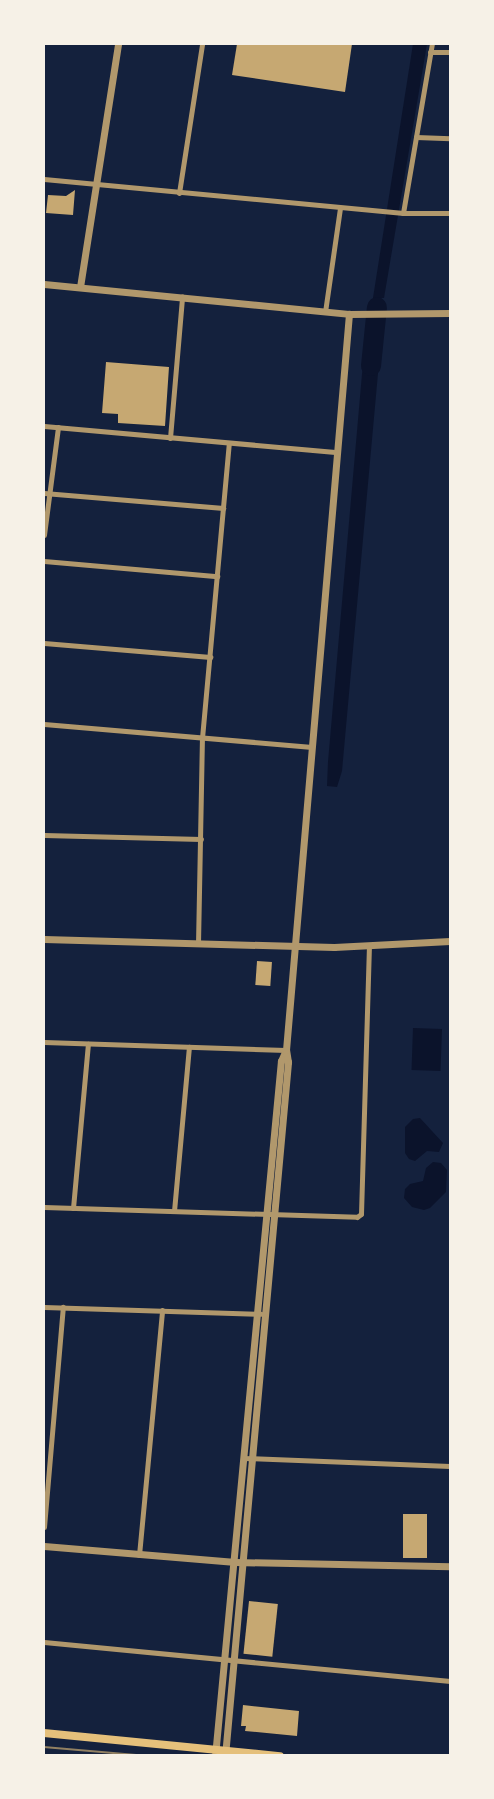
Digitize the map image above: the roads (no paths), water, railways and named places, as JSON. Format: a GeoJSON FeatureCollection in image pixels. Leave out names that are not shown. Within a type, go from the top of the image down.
{"type":"FeatureCollection","features":[{"type":"Feature","properties":{"kind":"main road"},"geometry":{"type":"LineString","coordinates":[[44,1733],[226,1753],[280,1755]]}},
{"type":"Feature","properties":{"kind":"street"},"geometry":{"type":"LineString","coordinates":[[80,287],[118,44]]}},
{"type":"Feature","properties":{"kind":"street"},"geometry":{"type":"LineString","coordinates":[[179,193],[202,44]]}},
{"type":"Feature","properties":{"kind":"street"},"geometry":{"type":"LineString","coordinates":[[403,213],[432,44]]}},
{"type":"Feature","properties":{"kind":"street"},"geometry":{"type":"LineString","coordinates":[[430,51],[450,52]]}},
{"type":"Feature","properties":{"kind":"street"},"geometry":{"type":"LineString","coordinates":[[416,137],[450,138]]}},
{"type":"Feature","properties":{"kind":"street"},"geometry":{"type":"LineString","coordinates":[[44,179],[383,212],[450,213]]}},
{"type":"Feature","properties":{"kind":"street"},"geometry":{"type":"LineString","coordinates":[[325,312],[339,208]]}},
{"type":"Feature","properties":{"kind":"street"},"geometry":{"type":"LineString","coordinates":[[44,284],[349,314],[450,313]]}},
{"type":"Feature","properties":{"kind":"street"},"geometry":{"type":"LineString","coordinates":[[170,438],[182,297]]}},
{"type":"Feature","properties":{"kind":"street"},"geometry":{"type":"LineString","coordinates":[[226,1753],[230,1660],[270,1214],[288,1062],[286,1050],[339,452],[349,314]]}},
{"type":"Feature","properties":{"kind":"street"},"geometry":{"type":"LineString","coordinates":[[44,426],[339,452]]}},
{"type":"Feature","properties":{"kind":"street"},"geometry":{"type":"LineString","coordinates":[[44,535],[46,493],[58,427]]}},
{"type":"Feature","properties":{"kind":"street"},"geometry":{"type":"LineString","coordinates":[[198,944],[202,738],[229,444]]}},
{"type":"Feature","properties":{"kind":"street"},"geometry":{"type":"LineString","coordinates":[[46,493],[223,508]]}},
{"type":"Feature","properties":{"kind":"street"},"geometry":{"type":"LineString","coordinates":[[44,561],[217,576]]}},
{"type":"Feature","properties":{"kind":"street"},"geometry":{"type":"LineString","coordinates":[[44,643],[210,657]]}},
{"type":"Feature","properties":{"kind":"street"},"geometry":{"type":"LineString","coordinates":[[44,723],[312,747]]}},
{"type":"Feature","properties":{"kind":"street"},"geometry":{"type":"LineString","coordinates":[[44,835],[201,839]]}},
{"type":"Feature","properties":{"kind":"street"},"geometry":{"type":"LineString","coordinates":[[44,939],[295,946],[369,946],[450,941]]}},
{"type":"Feature","properties":{"kind":"street"},"geometry":{"type":"LineString","coordinates":[[44,1207],[357,1217],[361,1214],[369,946]]}},
{"type":"Feature","properties":{"kind":"street"},"geometry":{"type":"LineString","coordinates":[[44,1042],[286,1050]]}},
{"type":"Feature","properties":{"kind":"street"},"geometry":{"type":"LineString","coordinates":[[73,1208],[88,1044]]}},
{"type":"Feature","properties":{"kind":"street"},"geometry":{"type":"LineString","coordinates":[[174,1211],[189,1047]]}},
{"type":"Feature","properties":{"kind":"street"},"geometry":{"type":"LineString","coordinates":[[44,1307],[261,1314]]}},
{"type":"Feature","properties":{"kind":"street"},"geometry":{"type":"LineString","coordinates":[[44,1527],[63,1307]]}},
{"type":"Feature","properties":{"kind":"street"},"geometry":{"type":"LineString","coordinates":[[139,1555],[162,1310]]}},
{"type":"Feature","properties":{"kind":"street"},"geometry":{"type":"LineString","coordinates":[[248,1459],[450,1466]]}},
{"type":"Feature","properties":{"kind":"street"},"geometry":{"type":"LineString","coordinates":[[44,1546],[239,1562],[450,1566]]}},
{"type":"Feature","properties":{"kind":"street"},"geometry":{"type":"LineString","coordinates":[[44,1642],[450,1681]]}},
{"type":"Feature","properties":{"kind":"street"},"geometry":{"type":"LineString","coordinates":[[216,1752],[230,1660]]}},
{"type":"Feature","properties":{"kind":"water"},"geometry":{"type":"Polygon","coordinates":[[[413,44],[427,44],[384,298],[373,298],[413,44]]]}},
{"type":"Feature","properties":{"kind":"water"},"geometry":{"type":"Polygon","coordinates":[[[365,340],[381,340],[342,771],[337,787],[327,786],[328,762],[365,340]]]}},
{"type":"Feature","properties":{"kind":"water"},"geometry":{"type":"Polygon","coordinates":[[[413,1028],[442,1029],[441,1071],[412,1070],[413,1028]]]}},
{"type":"Feature","properties":{"kind":"water"},"geometry":{"type":"Polygon","coordinates":[[[420,1118],[443,1143],[439,1152],[427,1151],[415,1161],[409,1159],[405,1153],[405,1127],[413,1119],[420,1118]]]}},
{"type":"Feature","properties":{"kind":"water"},"geometry":{"type":"Polygon","coordinates":[[[433,1162],[441,1163],[447,1170],[446,1192],[430,1208],[424,1210],[412,1207],[404,1198],[405,1189],[410,1184],[423,1181],[426,1168],[433,1162]]]}},
{"type":"Feature","properties":{"kind":"waterway"},"geometry":{"type":"LineString","coordinates":[[371,366],[377,307]]}},
{"type":"Feature","properties":{"kind":"tram line"},"geometry":{"type":"LineString","coordinates":[[44,1747],[148,1756]]}}]}
